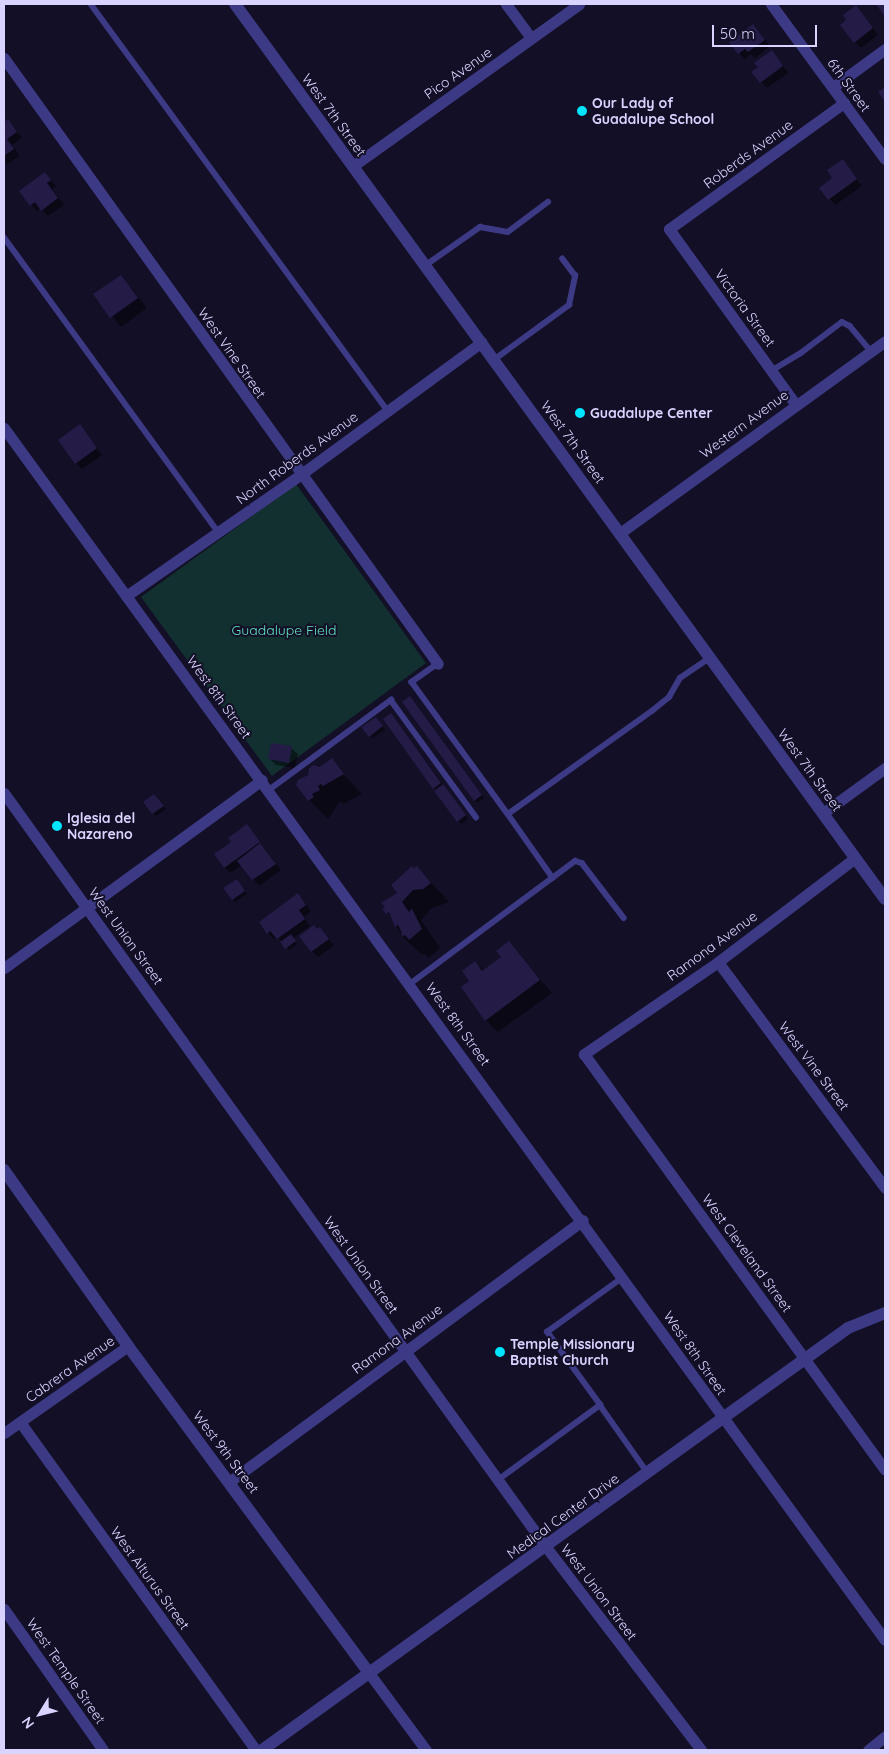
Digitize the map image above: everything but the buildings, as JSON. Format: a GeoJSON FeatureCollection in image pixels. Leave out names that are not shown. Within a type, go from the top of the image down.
{"type":"FeatureCollection","features":[{"type":"Feature","properties":{"kind":"street","name":"West 7th Street"},"geometry":{"type":"LineString","coordinates":[[235,4],[495,359],[885,899]]}},
{"type":"Feature","properties":{"kind":"street"},"geometry":{"type":"LineString","coordinates":[[506,4],[531,38]]}},
{"type":"Feature","properties":{"kind":"street","name":"Pico Avenue"},"geometry":{"type":"LineString","coordinates":[[353,166],[579,4]]}},
{"type":"Feature","properties":{"kind":"street","name":"6th Street"},"geometry":{"type":"LineString","coordinates":[[771,4],[885,160]]}},
{"type":"Feature","properties":{"kind":"street"},"geometry":{"type":"LineString","coordinates":[[833,87],[885,49]]}},
{"type":"Feature","properties":{"kind":"street","name":"West Vine Street"},"geometry":{"type":"LineString","coordinates":[[4,58],[300,476],[438,664]]}},
{"type":"Feature","properties":{"kind":"street","name":"Roberds Avenue"},"geometry":{"type":"LineString","coordinates":[[669,229],[844,103]]}},
{"type":"Feature","properties":{"kind":"street","name":"Victoria Street"},"geometry":{"type":"LineString","coordinates":[[669,229],[796,405]]}},
{"type":"Feature","properties":{"kind":"street","name":"Western Avenue"},"geometry":{"type":"LineString","coordinates":[[620,533],[885,341]]}},
{"type":"Feature","properties":{"kind":"street","name":"North Roberds Avenue"},"geometry":{"type":"LineString","coordinates":[[126,596],[300,476],[482,342]]}},
{"type":"Feature","properties":{"kind":"street","name":"West 8th Street"},"geometry":{"type":"LineString","coordinates":[[4,428],[583,1220],[723,1418],[885,1640]]}},
{"type":"Feature","properties":{"kind":"street"},"geometry":{"type":"LineString","coordinates":[[823,813],[885,768]]}},
{"type":"Feature","properties":{"kind":"street"},"geometry":{"type":"LineString","coordinates":[[4,968],[262,780]]}},
{"type":"Feature","properties":{"kind":"street","name":"West Union Street"},"geometry":{"type":"LineString","coordinates":[[4,793],[405,1353],[546,1546],[701,1750]]}},
{"type":"Feature","properties":{"kind":"street","name":"Ramona Avenue"},"geometry":{"type":"LineString","coordinates":[[584,1054],[718,962],[855,858]]}},
{"type":"Feature","properties":{"kind":"street","name":"West Vine Street"},"geometry":{"type":"LineString","coordinates":[[718,962],[885,1188]]}},
{"type":"Feature","properties":{"kind":"street","name":"West Cleveland Street"},"geometry":{"type":"LineString","coordinates":[[584,1054],[885,1470]]}},
{"type":"Feature","properties":{"kind":"street","name":"West 9th Street"},"geometry":{"type":"LineString","coordinates":[[4,1170],[128,1346],[426,1750]]}},
{"type":"Feature","properties":{"kind":"street","name":"Ramona Avenue"},"geometry":{"type":"LineString","coordinates":[[229,1482],[583,1220]]}},
{"type":"Feature","properties":{"kind":"street","name":"Medical Center Drive"},"geometry":{"type":"LineString","coordinates":[[262,1750],[848,1328],[885,1313]]}},
{"type":"Feature","properties":{"kind":"street","name":"Cabrera Avenue"},"geometry":{"type":"LineString","coordinates":[[4,1433],[128,1346]]}},
{"type":"Feature","properties":{"kind":"street","name":"West Alturus Street"},"geometry":{"type":"LineString","coordinates":[[20,1422],[256,1750]]}},
{"type":"Feature","properties":{"kind":"street","name":"West Temple Street"},"geometry":{"type":"LineString","coordinates":[[4,1609],[103,1750]]}},
{"type":"Feature","properties":{"kind":"street"},"geometry":{"type":"LineString","coordinates":[[868,1750],[885,1736]]}},
{"type":"Feature","properties":{"kind":"lane"},"geometry":{"type":"LineString","coordinates":[[91,4],[388,411]]}},
{"type":"Feature","properties":{"kind":"lane"},"geometry":{"type":"LineString","coordinates":[[426,265],[480,227],[508,232],[548,202]]}},
{"type":"Feature","properties":{"kind":"lane"},"geometry":{"type":"LineString","coordinates":[[4,237],[218,532]]}},
{"type":"Feature","properties":{"kind":"lane"},"geometry":{"type":"LineString","coordinates":[[495,359],[568,305],[575,276],[562,259]]}},
{"type":"Feature","properties":{"kind":"lane"},"geometry":{"type":"LineString","coordinates":[[771,371],[842,322],[850,326],[871,351]]}},
{"type":"Feature","properties":{"kind":"lane"},"geometry":{"type":"LineString","coordinates":[[508,814],[652,711],[669,697],[680,678],[710,658]]}},
{"type":"Feature","properties":{"kind":"lane"},"geometry":{"type":"LineString","coordinates":[[438,664],[412,682],[553,878]]}},
{"type":"Feature","properties":{"kind":"lane"},"geometry":{"type":"LineString","coordinates":[[269,790],[391,700],[476,817]]}},
{"type":"Feature","properties":{"kind":"lane"},"geometry":{"type":"LineString","coordinates":[[410,984],[579,860],[624,918]]}},
{"type":"Feature","properties":{"kind":"lane"},"geometry":{"type":"LineString","coordinates":[[623,1278],[547,1332],[648,1473]]}},
{"type":"Feature","properties":{"kind":"lane"},"geometry":{"type":"LineString","coordinates":[[498,1480],[600,1405]]}},
{"type":"Feature","properties":{"kind":"green space","name":"Guadalupe Field"},"geometry":{"type":"Polygon","coordinates":[[[296,484],[426,663],[272,776],[141,597],[296,484]]]}},
{"type":"Feature","properties":{"kind":"place","name":"Our Lady of Guadalupe School"},"geometry":{"type":"Point","coordinates":[582,111]}},
{"type":"Feature","properties":{"kind":"place","name":"Guadalupe Center"},"geometry":{"type":"Point","coordinates":[580,413]}},
{"type":"Feature","properties":{"kind":"place","name":"Iglesia del Nazareno"},"geometry":{"type":"Point","coordinates":[57,826]}},
{"type":"Feature","properties":{"kind":"place","name":"Temple Missionary Baptist Church"},"geometry":{"type":"Point","coordinates":[500,1352]}}]}
